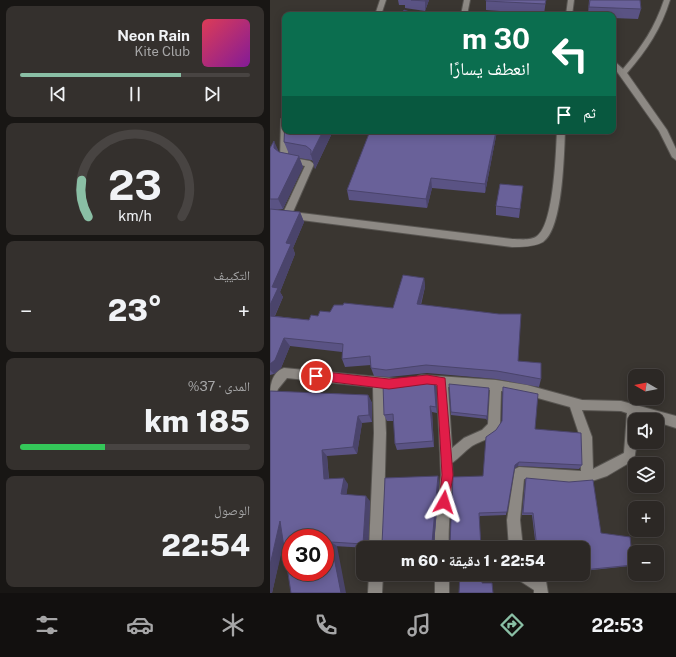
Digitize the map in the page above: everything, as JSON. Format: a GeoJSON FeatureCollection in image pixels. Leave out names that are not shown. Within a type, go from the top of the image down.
{"type":"FeatureCollection","features":[{"type":"Feature","properties":{"kind":"street"},"geometry":{"type":"LineString","coordinates":[[379,12],[383,0]]}},
{"type":"Feature","properties":{"kind":"street"},"geometry":{"type":"LineString","coordinates":[[465,12],[467,0]]}},
{"type":"Feature","properties":{"kind":"street"},"geometry":{"type":"LineString","coordinates":[[569,12],[571,0]]}},
{"type":"Feature","properties":{"kind":"street"},"geometry":{"type":"LineString","coordinates":[[623,73],[648,45],[656,32],[667,0]]}},
{"type":"Feature","properties":{"kind":"street"},"geometry":{"type":"LineString","coordinates":[[616,65],[663,130],[676,157]]}},
{"type":"Feature","properties":{"kind":"street"},"geometry":{"type":"LineString","coordinates":[[285,134],[284,159],[310,164],[287,215]]}},
{"type":"Feature","properties":{"kind":"street"},"geometry":{"type":"LineString","coordinates":[[270,213],[512,243],[522,243],[540,239],[546,232],[553,215],[558,179],[561,134]]}},
{"type":"Feature","properties":{"kind":"street"},"geometry":{"type":"LineString","coordinates":[[270,396],[274,386],[284,373],[389,384],[427,379],[496,385],[527,390],[574,403],[621,406],[676,422]]}},
{"type":"Feature","properties":{"kind":"street"},"geometry":{"type":"LineString","coordinates":[[442,381],[447,460],[442,541]]}},
{"type":"Feature","properties":{"kind":"street"},"geometry":{"type":"LineString","coordinates":[[376,541],[380,433],[378,383]]}},
{"type":"Feature","properties":{"kind":"street"},"geometry":{"type":"LineString","coordinates":[[447,460],[468,442],[486,434],[494,426],[496,385]]}},
{"type":"Feature","properties":{"kind":"street"},"geometry":{"type":"LineString","coordinates":[[574,403],[586,437],[587,475]]}},
{"type":"Feature","properties":{"kind":"street"},"geometry":{"type":"LineString","coordinates":[[514,541],[515,504],[519,473],[542,473],[561,476],[594,475],[630,456],[632,409]]}},
{"type":"Feature","properties":{"kind":"street"},"geometry":{"type":"LineString","coordinates":[[375,593],[376,581]]}},
{"type":"Feature","properties":{"kind":"street"},"geometry":{"type":"LineString","coordinates":[[442,581],[442,593]]}},
{"type":"Feature","properties":{"kind":"street"},"geometry":{"type":"LineString","coordinates":[[533,581],[541,586],[541,593]]}},
{"type":"Feature","properties":{"kind":"building"},"geometry":{"type":"Polygon","coordinates":[[[486,0],[546,0],[545,4],[486,0]]]}},
{"type":"Feature","properties":{"kind":"building"},"geometry":{"type":"Polygon","coordinates":[[[590,0],[640,0],[641,9],[589,7],[590,0]]]}},
{"type":"Feature","properties":{"kind":"building"},"geometry":{"type":"Polygon","coordinates":[[[284,134],[322,134],[311,155],[311,150],[306,146],[284,142],[284,134]]]}},
{"type":"Feature","properties":{"kind":"building"},"geometry":{"type":"Polygon","coordinates":[[[369,134],[495,134],[485,184],[431,178],[426,199],[347,190],[369,134]]]}},
{"type":"Feature","properties":{"kind":"building"},"geometry":{"type":"Polygon","coordinates":[[[274,141],[274,148],[279,152],[299,156],[278,199],[270,199],[270,148],[274,141]]]}},
{"type":"Feature","properties":{"kind":"building"},"geometry":{"type":"Polygon","coordinates":[[[500,184],[523,186],[520,209],[496,206],[500,184]]]}},
{"type":"Feature","properties":{"kind":"building"},"geometry":{"type":"Polygon","coordinates":[[[270,209],[300,212],[286,243],[291,244],[272,287],[278,288],[270,305],[270,209]]]}},
{"type":"Feature","properties":{"kind":"building"},"geometry":{"type":"Polygon","coordinates":[[[403,275],[424,278],[417,304],[499,314],[521,314],[518,361],[541,363],[541,379],[497,371],[426,365],[386,370],[371,368],[370,356],[342,359],[343,344],[284,338],[275,360],[270,364],[270,316],[309,320],[311,315],[318,316],[320,311],[330,312],[334,305],[343,305],[344,303],[393,308],[403,275]]]}},
{"type":"Feature","properties":{"kind":"building"},"geometry":{"type":"Polygon","coordinates":[[[434,379],[436,407],[430,406],[433,441],[395,444],[393,414],[384,415],[383,384],[434,379]]]}},
{"type":"Feature","properties":{"kind":"building"},"geometry":{"type":"Polygon","coordinates":[[[449,384],[489,388],[487,420],[487,416],[451,412],[449,384]]]}},
{"type":"Feature","properties":{"kind":"building"},"geometry":{"type":"Polygon","coordinates":[[[503,387],[538,394],[535,429],[581,433],[582,465],[519,462],[515,465],[507,512],[479,513],[481,541],[450,541],[453,477],[483,476],[486,437],[496,430],[502,421],[503,387]]]}},
{"type":"Feature","properties":{"kind":"building"},"geometry":{"type":"Polygon","coordinates":[[[270,391],[368,395],[369,415],[358,416],[353,447],[322,450],[324,479],[344,478],[341,494],[366,496],[363,541],[356,541],[356,544],[334,542],[334,529],[282,529],[282,534],[280,521],[270,565],[270,391]]]}},
{"type":"Feature","properties":{"kind":"building"},"geometry":{"type":"Polygon","coordinates":[[[438,476],[432,541],[382,541],[385,478],[438,476]]]}},
{"type":"Feature","properties":{"kind":"building"},"geometry":{"type":"Polygon","coordinates":[[[526,478],[569,482],[593,480],[601,533],[630,537],[631,545],[628,545],[628,566],[590,569],[590,541],[536,541],[533,513],[523,513],[526,478]]]}},
{"type":"Feature","properties":{"kind":"building"},"geometry":{"type":"Polygon","coordinates":[[[334,557],[341,593],[291,593],[289,581],[334,581],[334,557]]]}},
{"type":"Feature","properties":{"kind":"building"},"geometry":{"type":"Polygon","coordinates":[[[460,581],[482,581],[482,583],[492,583],[493,593],[459,593],[460,581]]]}},
{"type":"Feature","properties":{"kind":"route"},"geometry":{"type":"LineString","coordinates":[[316,376],[389,384],[427,379],[442,381],[447,475],[444,502]]}}]}
